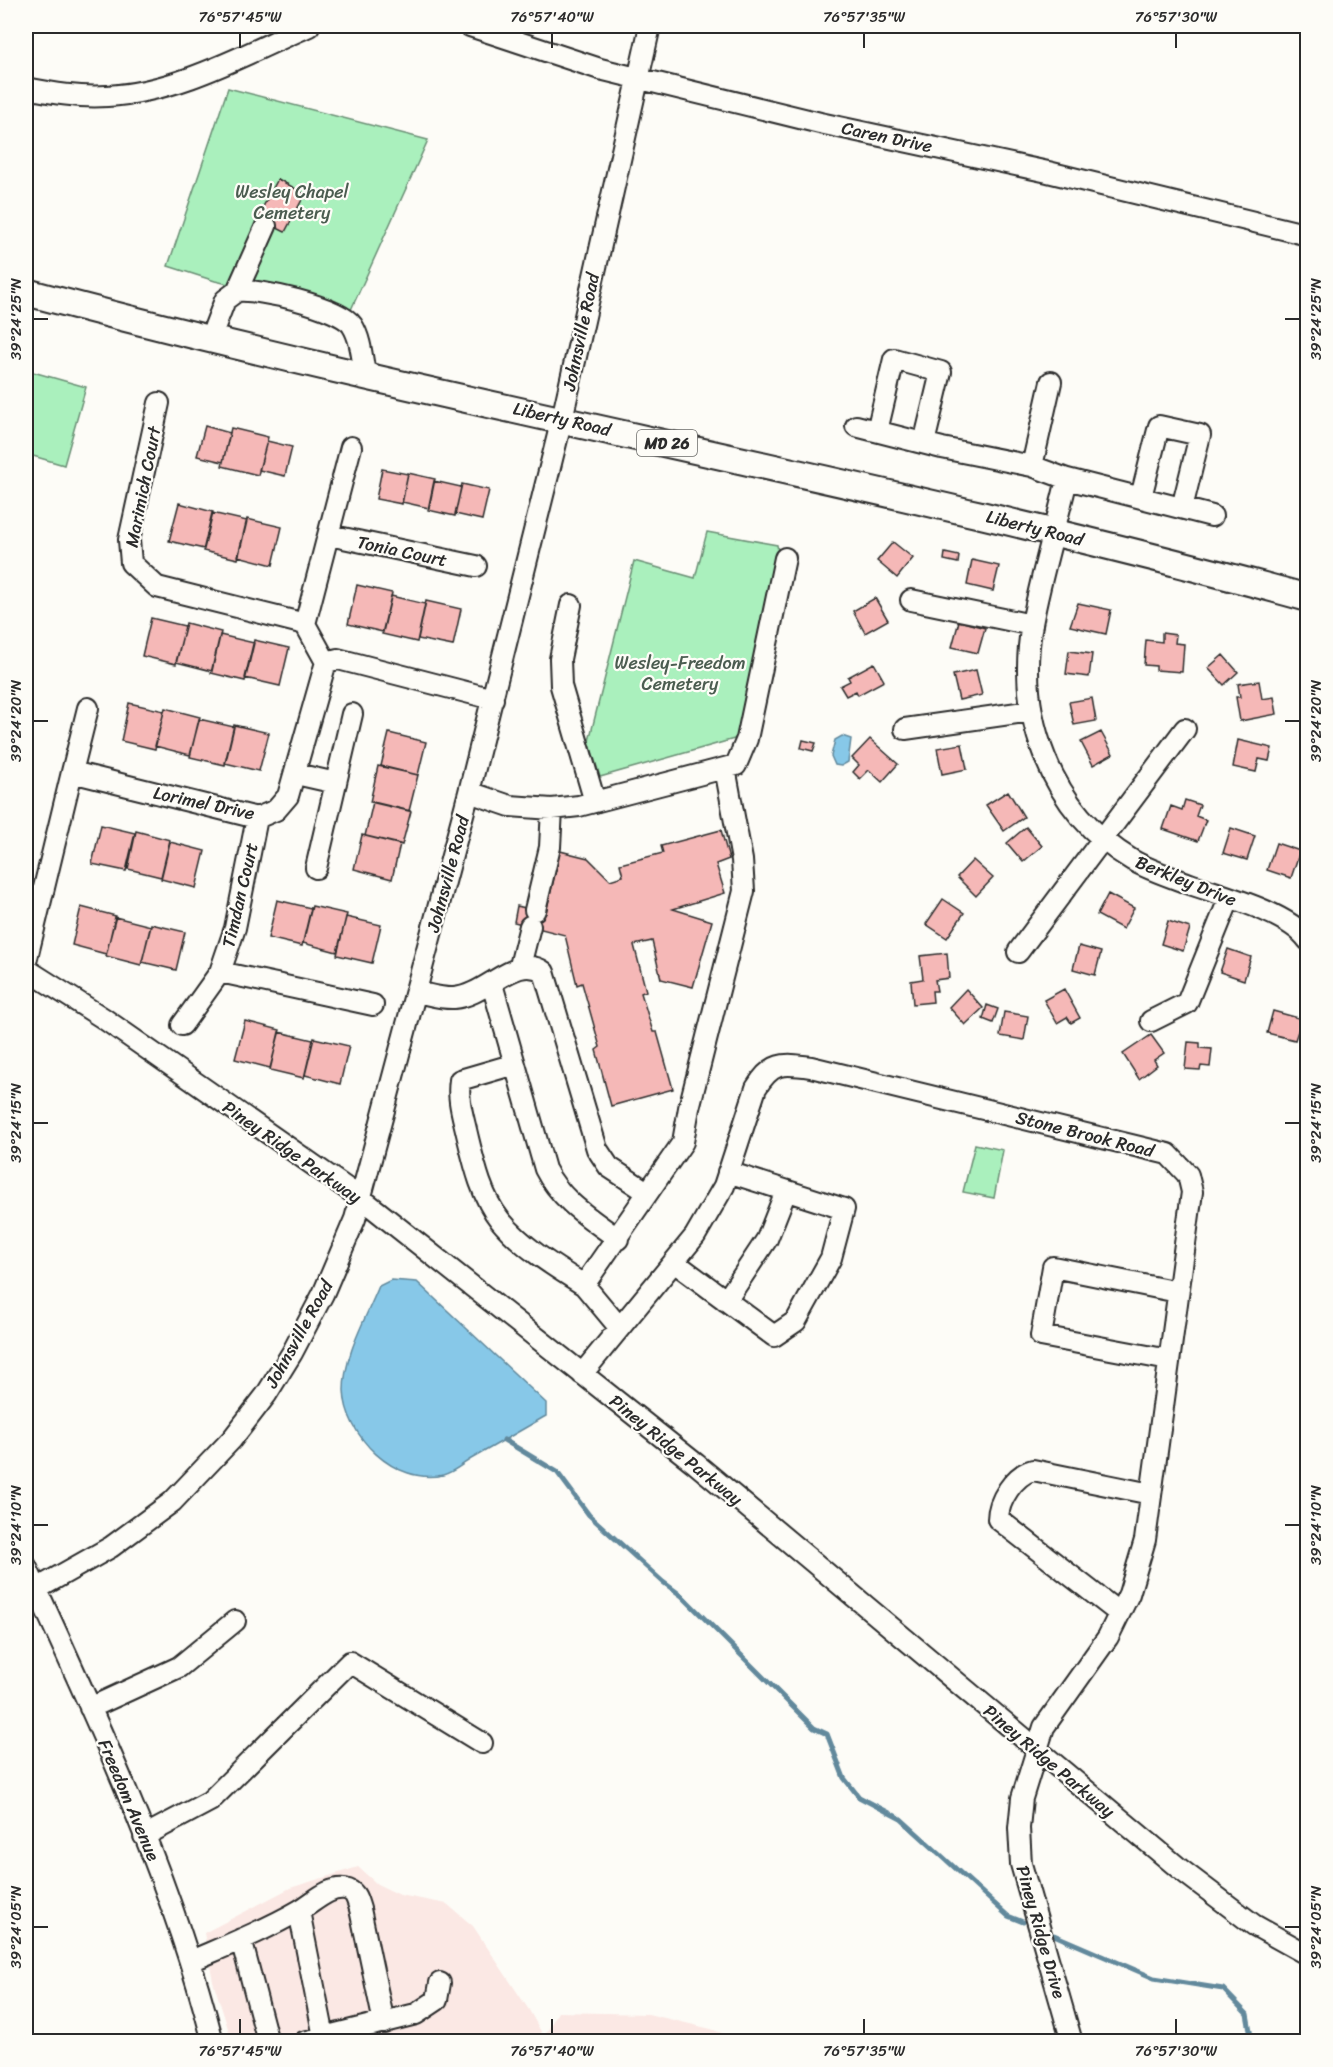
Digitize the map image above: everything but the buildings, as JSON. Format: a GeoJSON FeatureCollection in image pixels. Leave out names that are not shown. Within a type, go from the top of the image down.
{"type":"FeatureCollection","features":[{"type":"Feature","properties":{"kind":"main road","name":"Liberty Road"},"geometry":{"type":"LineString","coordinates":[[26,292],[210,339],[1054,532],[1308,598]]}},
{"type":"Feature","properties":{"kind":"street"},"geometry":{"type":"LineString","coordinates":[[26,88],[72,95],[107,96],[166,86],[238,59],[308,26]]}},
{"type":"Feature","properties":{"kind":"street","name":"Caren Drive"},"geometry":{"type":"LineString","coordinates":[[470,26],[600,69],[820,123],[1071,177],[1308,235]]}},
{"type":"Feature","properties":{"kind":"street","name":"Johnsville Road"},"geometry":{"type":"LineString","coordinates":[[31,1593],[111,1547],[172,1502],[232,1439],[266,1395],[292,1353],[323,1294],[362,1199],[469,792],[562,419],[650,26]]}},
{"type":"Feature","properties":{"kind":"street"},"geometry":{"type":"LineString","coordinates":[[210,339],[225,300],[237,291],[266,226]]}},
{"type":"Feature","properties":{"kind":"street"},"geometry":{"type":"LineString","coordinates":[[237,291],[250,290],[274,295],[346,319],[358,336],[365,374]]}},
{"type":"Feature","properties":{"kind":"street"},"geometry":{"type":"LineString","coordinates":[[877,431],[894,359],[941,372],[924,443]]}},
{"type":"Feature","properties":{"kind":"street"},"geometry":{"type":"LineString","coordinates":[[1032,466],[1051,382]]}},
{"type":"Feature","properties":{"kind":"street","name":"Marimich Court"},"geometry":{"type":"LineString","coordinates":[[159,403],[129,540],[131,563],[156,587],[305,624]]}},
{"type":"Feature","properties":{"kind":"street"},"geometry":{"type":"LineString","coordinates":[[856,426],[1032,466],[1067,478],[1212,516]]}},
{"type":"Feature","properties":{"kind":"street"},"geometry":{"type":"LineString","coordinates":[[1141,497],[1159,426],[1200,435],[1182,508]]}},
{"type":"Feature","properties":{"kind":"street"},"geometry":{"type":"LineString","coordinates":[[351,447],[305,624],[326,662],[338,659],[492,699]]}},
{"type":"Feature","properties":{"kind":"street","name":"Berkley Drive"},"geometry":{"type":"LineString","coordinates":[[1067,478],[1032,625],[1028,668],[1031,711],[1036,737],[1059,787],[1087,823],[1132,860],[1229,899],[1269,912],[1293,925],[1308,940]]}},
{"type":"Feature","properties":{"kind":"street","name":"Tonia Court"},"geometry":{"type":"LineString","coordinates":[[329,535],[476,566]]}},
{"type":"Feature","properties":{"kind":"street"},"geometry":{"type":"LineString","coordinates":[[469,792],[510,806],[552,808],[595,802],[736,765],[747,739],[785,558]]}},
{"type":"Feature","properties":{"kind":"street"},"geometry":{"type":"LineString","coordinates":[[911,600],[1032,625]]}},
{"type":"Feature","properties":{"kind":"street"},"geometry":{"type":"LineString","coordinates":[[571,605],[560,659],[561,686],[595,802]]}},
{"type":"Feature","properties":{"kind":"street","name":"Lorimel Drive"},"geometry":{"type":"LineString","coordinates":[[72,772],[257,818],[276,810],[288,796],[296,774],[321,672],[326,662]]}},
{"type":"Feature","properties":{"kind":"street"},"geometry":{"type":"LineString","coordinates":[[26,962],[88,708]]}},
{"type":"Feature","properties":{"kind":"street"},"geometry":{"type":"LineString","coordinates":[[905,729],[1031,711]]}},
{"type":"Feature","properties":{"kind":"street"},"geometry":{"type":"LineString","coordinates":[[316,868],[352,714]]}},
{"type":"Feature","properties":{"kind":"street"},"geometry":{"type":"LineString","coordinates":[[1018,952],[1185,729]]}},
{"type":"Feature","properties":{"kind":"street"},"geometry":{"type":"LineString","coordinates":[[584,1285],[618,1239],[686,1133],[689,1108],[744,891],[742,860],[725,768]]}},
{"type":"Feature","properties":{"kind":"street"},"geometry":{"type":"LineString","coordinates":[[296,774],[336,783]]}},
{"type":"Feature","properties":{"kind":"street"},"geometry":{"type":"LineString","coordinates":[[520,966],[550,847],[552,808]]}},
{"type":"Feature","properties":{"kind":"street","name":"Timdan Court"},"geometry":{"type":"LineString","coordinates":[[182,1024],[220,972],[235,928],[257,818]]}},
{"type":"Feature","properties":{"kind":"street"},"geometry":{"type":"LineString","coordinates":[[1151,1021],[1187,1003],[1229,899]]}},
{"type":"Feature","properties":{"kind":"street"},"geometry":{"type":"LineString","coordinates":[[416,992],[453,998],[469,995],[492,984],[520,966],[534,965],[544,972],[597,1149],[609,1167],[647,1192]]}},
{"type":"Feature","properties":{"kind":"street","name":"Piney Ridge Parkway"},"geometry":{"type":"LineString","coordinates":[[26,969],[103,1018],[362,1199],[696,1464],[1180,1869],[1254,1925],[1308,1955]]}},
{"type":"Feature","properties":{"kind":"street","name":"Timdan Court"},"geometry":{"type":"LineString","coordinates":[[220,972],[373,1005]]}},
{"type":"Feature","properties":{"kind":"street"},"geometry":{"type":"LineString","coordinates":[[492,984],[545,1169],[554,1186],[572,1205],[618,1239]]}},
{"type":"Feature","properties":{"kind":"street"},"geometry":{"type":"LineString","coordinates":[[515,1064],[460,1080],[458,1094],[475,1167],[485,1194],[500,1220],[548,1263],[584,1285],[620,1326]]}},
{"type":"Feature","properties":{"kind":"street","name":"Stone Brook Road"},"geometry":{"type":"LineString","coordinates":[[582,1374],[695,1236],[724,1186],[756,1088],[765,1074],[777,1065],[790,1064],[1168,1154],[1188,1174],[1192,1192],[1144,1540],[1129,1594],[1108,1637],[1044,1727],[1037,1751]]}},
{"type":"Feature","properties":{"kind":"street"},"geometry":{"type":"LineString","coordinates":[[674,1262],[774,1336],[796,1321],[831,1258],[844,1209],[728,1173]]}},
{"type":"Feature","properties":{"kind":"street"},"geometry":{"type":"LineString","coordinates":[[726,1301],[767,1239],[786,1191]]}},
{"type":"Feature","properties":{"kind":"street"},"geometry":{"type":"LineString","coordinates":[[1169,1360],[1041,1336],[1053,1267],[1179,1292]]}},
{"type":"Feature","properties":{"kind":"street"},"geometry":{"type":"LineString","coordinates":[[1119,1613],[998,1519],[998,1506],[1022,1473],[1033,1470],[1151,1494]]}},
{"type":"Feature","properties":{"kind":"street","name":"Freedom Avenue"},"geometry":{"type":"LineString","coordinates":[[26,1566],[31,1593],[90,1708],[144,1836],[191,1961],[213,2042]]}},
{"type":"Feature","properties":{"kind":"street"},"geometry":{"type":"LineString","coordinates":[[90,1708],[179,1667],[235,1621]]}},
{"type":"Feature","properties":{"kind":"street"},"geometry":{"type":"LineString","coordinates":[[144,1836],[210,1801],[350,1662],[482,1743]]}},
{"type":"Feature","properties":{"kind":"street","name":"Piney Ridge Drive"},"geometry":{"type":"LineString","coordinates":[[1037,1751],[1022,1798],[1019,1828],[1021,1864],[1072,2042]]}},
{"type":"Feature","properties":{"kind":"street"},"geometry":{"type":"LineString","coordinates":[[191,1961],[241,1940],[299,1911],[336,1889],[348,1890],[356,1895],[384,2023]]}},
{"type":"Feature","properties":{"kind":"street"},"geometry":{"type":"LineString","coordinates":[[299,1911],[324,2037]]}},
{"type":"Feature","properties":{"kind":"street"},"geometry":{"type":"LineString","coordinates":[[241,1940],[268,2042]]}},
{"type":"Feature","properties":{"kind":"street"},"geometry":{"type":"LineString","coordinates":[[304,2042],[384,2023],[430,2008],[438,2000],[440,1983]]}},
{"type":"Feature","properties":{"kind":"shaded area"},"geometry":{"type":"Polygon","coordinates":[[[358,1867],[377,1884],[400,1895],[447,1904],[473,1926],[529,2010],[544,2037],[558,2012],[648,2014],[711,2029],[743,2041],[232,2041],[213,1981],[204,1933],[290,1888],[358,1867]]]}},
{"type":"Feature","properties":{"kind":"green space","name":"Wesley Chapel Cemetery"},"geometry":{"type":"Polygon","coordinates":[[[228,88],[428,140],[350,312],[215,281],[168,266],[228,88]]]}},
{"type":"Feature","properties":{"kind":"green space"},"geometry":{"type":"Polygon","coordinates":[[[26,370],[86,387],[64,465],[26,454],[26,370]]]}},
{"type":"Feature","properties":{"kind":"green space","name":"Wesley-Freedom Cemetery"},"geometry":{"type":"Polygon","coordinates":[[[707,532],[777,545],[779,557],[741,731],[734,739],[600,777],[589,741],[634,561],[695,578],[707,532]]]}},
{"type":"Feature","properties":{"kind":"green space"},"geometry":{"type":"Polygon","coordinates":[[[975,1144],[1003,1150],[994,1198],[963,1192],[975,1144]]]}},
{"type":"Feature","properties":{"kind":"water"},"geometry":{"type":"Polygon","coordinates":[[[842,736],[851,739],[848,762],[841,766],[835,765],[831,756],[835,740],[842,736]]]}},
{"type":"Feature","properties":{"kind":"water"},"geometry":{"type":"Polygon","coordinates":[[[391,1280],[417,1282],[546,1403],[546,1416],[443,1475],[425,1476],[407,1473],[376,1454],[353,1424],[344,1390],[345,1377],[352,1350],[379,1286],[391,1280]]]}},
{"type":"Feature","properties":{"kind":"waterway"},"geometry":{"type":"LineString","coordinates":[[504,1440],[557,1472],[589,1515],[663,1582],[682,1596],[814,1728],[827,1734],[844,1778],[859,1797],[901,1819],[1008,1916],[1023,1922]]}},
{"type":"Feature","properties":{"kind":"waterway"},"geometry":{"type":"LineString","coordinates":[[1054,1935],[1154,1978],[1223,1989],[1247,2014],[1252,2042]]}}]}
